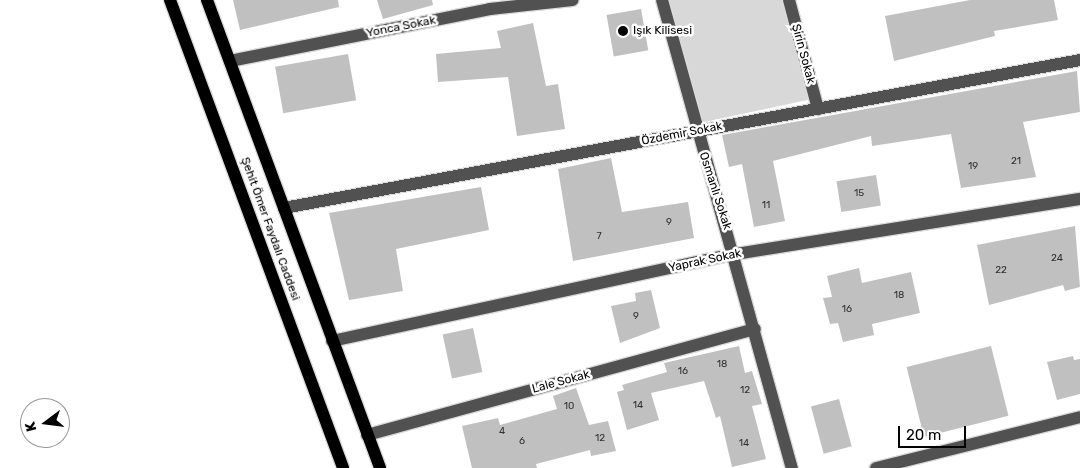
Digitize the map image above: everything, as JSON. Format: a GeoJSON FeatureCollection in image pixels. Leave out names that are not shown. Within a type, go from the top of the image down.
{"type":"FeatureCollection","features":[{"type":"Feature","properties":{"kind":"main road","name":"Şehit Ömer Faydalı Caddesi"},"geometry":{"type":"LineString","coordinates":[[170,0],[343,468]]}},
{"type":"Feature","properties":{"kind":"main road","name":"Şehit Ömer Faydalı Caddesi"},"geometry":{"type":"LineString","coordinates":[[207,0],[380,468]]}},
{"type":"Feature","properties":{"kind":"street","name":"Yonca Sokak"},"geometry":{"type":"LineString","coordinates":[[230,61],[489,4],[573,0]]}},
{"type":"Feature","properties":{"kind":"street","name":"Osmanlı Sokak"},"geometry":{"type":"LineString","coordinates":[[662,0],[696,131],[736,254],[792,468]]}},
{"type":"Feature","properties":{"kind":"street","name":"Şirin Sokak"},"geometry":{"type":"LineString","coordinates":[[789,0],[818,109]]}},
{"type":"Feature","properties":{"kind":"street","name":"Özdemir Sokak"},"geometry":{"type":"LineString","coordinates":[[284,208],[1080,60]]}},
{"type":"Feature","properties":{"kind":"street","name":"Yaprak Sokak"},"geometry":{"type":"LineString","coordinates":[[332,341],[736,254],[1080,199]]}},
{"type":"Feature","properties":{"kind":"street","name":"Lale Sokak"},"geometry":{"type":"LineString","coordinates":[[368,436],[755,329]]}},
{"type":"Feature","properties":{"kind":"street"},"geometry":{"type":"LineString","coordinates":[[876,468],[1080,417]]}},
{"type":"Feature","properties":{"kind":"shaded area"},"geometry":{"type":"Polygon","coordinates":[[[667,0],[784,0],[812,99],[700,123],[667,0]]]}},
{"type":"Feature","properties":{"kind":"building"},"geometry":{"type":"Polygon","coordinates":[[[233,0],[338,0],[339,7],[240,30],[233,0]]]}},
{"type":"Feature","properties":{"kind":"building"},"geometry":{"type":"Polygon","coordinates":[[[377,0],[432,0],[433,5],[383,19],[377,0]]]}},
{"type":"Feature","properties":{"kind":"building"},"geometry":{"type":"Polygon","coordinates":[[[970,0],[1054,0],[1058,20],[994,31],[995,36],[894,61],[885,16],[970,0]]]}},
{"type":"Feature","properties":{"kind":"building"},"geometry":{"type":"Polygon","coordinates":[[[641,9],[648,50],[614,56],[607,15],[641,9]]]}},
{"type":"Feature","properties":{"kind":"building"},"geometry":{"type":"Polygon","coordinates":[[[533,23],[546,86],[558,84],[565,129],[517,136],[508,77],[438,82],[436,54],[501,48],[497,31],[533,23]]]}},
{"type":"Feature","properties":{"kind":"building"},"geometry":{"type":"Polygon","coordinates":[[[348,54],[356,100],[283,113],[275,67],[348,54]]]}},
{"type":"Feature","properties":{"kind":"building"},"geometry":{"type":"Polygon","coordinates":[[[1077,71],[1080,112],[1023,122],[1036,177],[961,188],[951,134],[872,146],[871,136],[773,161],[785,221],[754,227],[742,164],[729,167],[722,135],[1077,71]]]}},
{"type":"Feature","properties":{"kind":"building"},"geometry":{"type":"Polygon","coordinates":[[[611,158],[622,212],[688,202],[694,238],[573,261],[558,169],[611,158]]]}},
{"type":"Feature","properties":{"kind":"building"},"geometry":{"type":"Polygon","coordinates":[[[876,175],[881,206],[841,212],[836,181],[876,175]]]}},
{"type":"Feature","properties":{"kind":"building"},"geometry":{"type":"Polygon","coordinates":[[[481,187],[489,230],[396,249],[403,291],[349,300],[329,213],[481,187]]]}},
{"type":"Feature","properties":{"kind":"building"},"geometry":{"type":"Polygon","coordinates":[[[1075,226],[1080,287],[1065,291],[1063,285],[989,305],[977,245],[1075,226]]]}},
{"type":"Feature","properties":{"kind":"building"},"geometry":{"type":"Polygon","coordinates":[[[859,268],[862,283],[911,272],[920,313],[872,324],[874,335],[843,342],[838,323],[830,324],[823,298],[832,297],[827,276],[859,268]]]}},
{"type":"Feature","properties":{"kind":"building"},"geometry":{"type":"Polygon","coordinates":[[[651,290],[660,328],[620,343],[611,306],[636,301],[635,293],[651,290]]]}},
{"type":"Feature","properties":{"kind":"building"},"geometry":{"type":"Polygon","coordinates":[[[473,328],[482,372],[452,378],[443,334],[473,328]]]}},
{"type":"Feature","properties":{"kind":"building"},"geometry":{"type":"Polygon","coordinates":[[[739,346],[745,373],[752,371],[762,404],[752,406],[766,459],[732,467],[720,416],[716,418],[704,381],[651,393],[659,420],[627,430],[617,392],[624,390],[622,385],[667,372],[664,363],[739,346]]]}},
{"type":"Feature","properties":{"kind":"building"},"geometry":{"type":"Polygon","coordinates":[[[991,346],[1008,416],[924,437],[907,367],[991,346]]]}},
{"type":"Feature","properties":{"kind":"building"},"geometry":{"type":"Polygon","coordinates":[[[1073,356],[1074,360],[1080,359],[1080,394],[1057,400],[1047,362],[1073,356]]]}},
{"type":"Feature","properties":{"kind":"building"},"geometry":{"type":"Polygon","coordinates":[[[576,388],[589,425],[608,421],[616,451],[591,456],[590,450],[536,464],[537,468],[472,468],[462,426],[498,418],[500,425],[557,409],[553,396],[576,388]]]}},
{"type":"Feature","properties":{"kind":"building"},"geometry":{"type":"Polygon","coordinates":[[[839,399],[852,446],[824,454],[811,407],[839,399]]]}},
{"type":"Feature","properties":{"kind":"place","name":"Işık Kilisesi"},"geometry":{"type":"Point","coordinates":[623,31]}}]}
